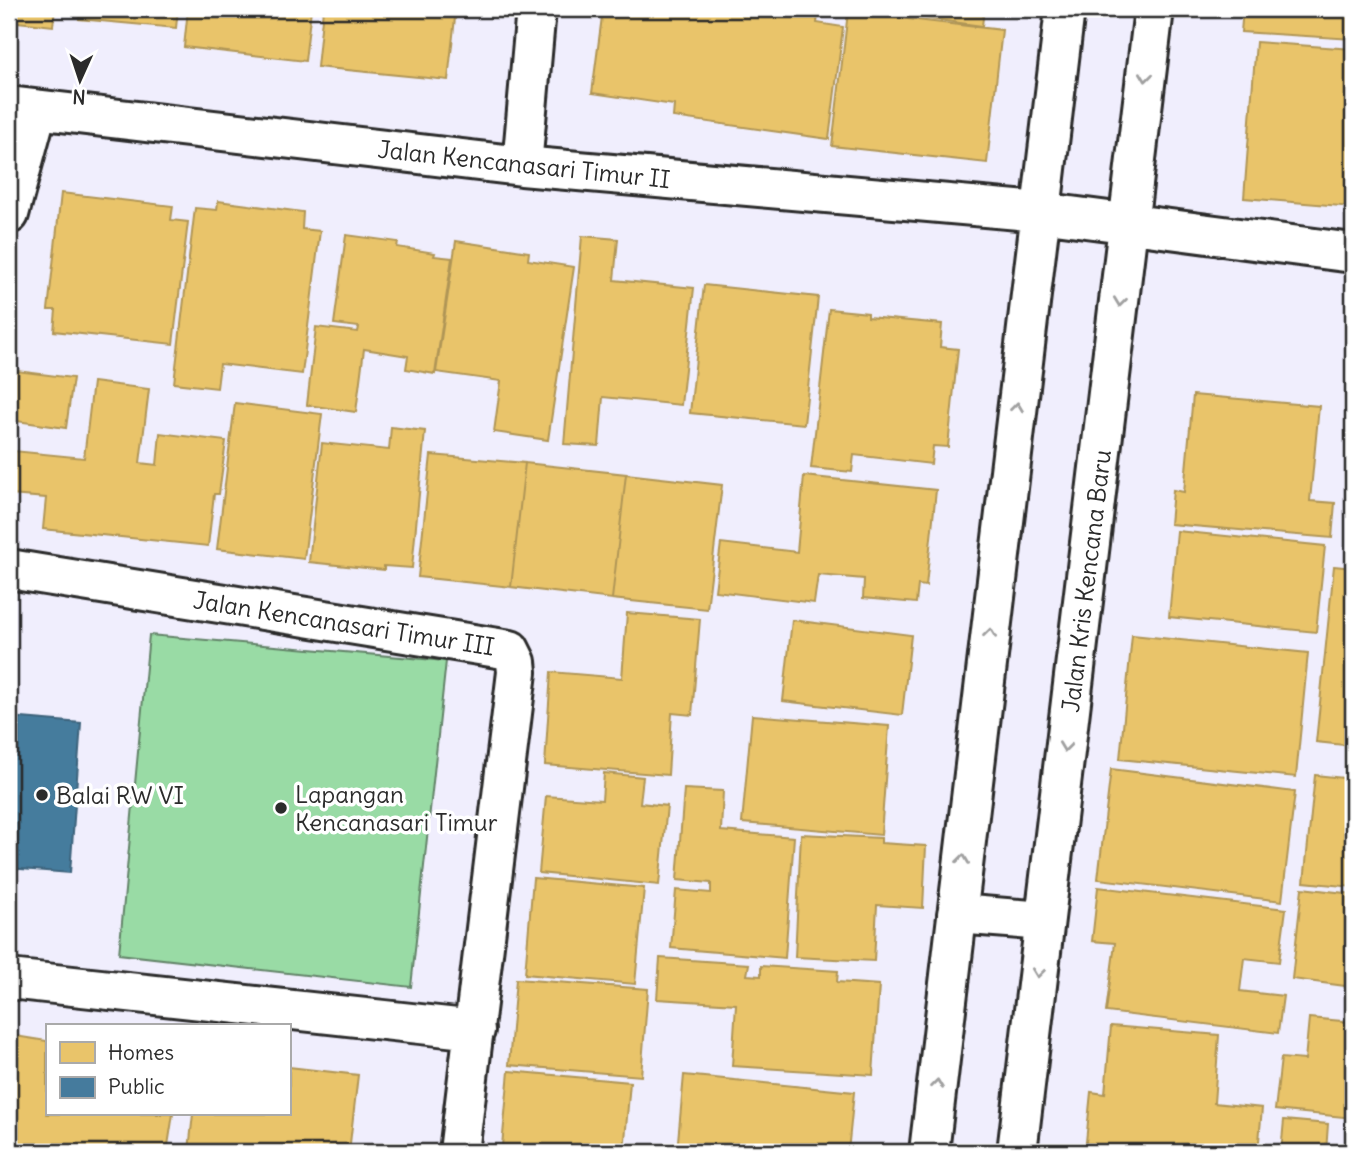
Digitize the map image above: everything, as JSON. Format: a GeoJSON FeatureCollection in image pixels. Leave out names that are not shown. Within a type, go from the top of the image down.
{"type":"FeatureCollection","features":[{"type":"Feature","properties":{"kind":"street"},"geometry":{"type":"LineString","coordinates":[[522,166],[536,9]]}},
{"type":"Feature","properties":{"kind":"street"},"geometry":{"type":"LineString","coordinates":[[929,1152],[1065,9]]}},
{"type":"Feature","properties":{"kind":"street","name":"Jalan Kris Kencana Baru"},"geometry":{"type":"LineString","coordinates":[[1017,1152],[1154,9]]}},
{"type":"Feature","properties":{"kind":"street"},"geometry":{"type":"LineString","coordinates":[[9,214],[23,108]]}},
{"type":"Feature","properties":{"kind":"street","name":"Jalan Kencanasari Timur II"},"geometry":{"type":"LineString","coordinates":[[23,108],[522,166],[1040,212],[1353,253]]}},
{"type":"Feature","properties":{"kind":"street","name":"Jalan Kencanasari Timur III"},"geometry":{"type":"LineString","coordinates":[[9,569],[510,650],[516,662],[517,673],[459,1152]]}},
{"type":"Feature","properties":{"kind":"street"},"geometry":{"type":"LineString","coordinates":[[957,914],[1044,921]]}},
{"type":"Feature","properties":{"kind":"street"},"geometry":{"type":"LineString","coordinates":[[9,979],[475,1030]]}},
{"type":"Feature","properties":{"kind":"green space","name":"Lapangan Kencanasari Timur"},"geometry":{"type":"Polygon","coordinates":[[[149,635],[446,661],[411,987],[119,954],[149,635]]]}},
{"type":"Feature","properties":{"kind":"building: Homes"},"geometry":{"type":"Polygon","coordinates":[[[9,9],[55,9],[53,26],[9,21],[9,9]]]}},
{"type":"Feature","properties":{"kind":"building: Homes"},"geometry":{"type":"Polygon","coordinates":[[[80,9],[178,9],[176,28],[79,19],[80,9]]]}},
{"type":"Feature","properties":{"kind":"building: Homes"},"geometry":{"type":"Polygon","coordinates":[[[188,9],[311,9],[305,61],[184,47],[188,9]]]}},
{"type":"Feature","properties":{"kind":"building: Homes"},"geometry":{"type":"Polygon","coordinates":[[[323,9],[456,9],[448,80],[317,67],[323,9]]]}},
{"type":"Feature","properties":{"kind":"building: Homes"},"geometry":{"type":"Polygon","coordinates":[[[603,9],[819,9],[817,23],[843,27],[829,139],[673,117],[674,105],[592,93],[603,9]]]}},
{"type":"Feature","properties":{"kind":"building: Homes"},"geometry":{"type":"Polygon","coordinates":[[[859,9],[984,9],[982,26],[859,9]]]}},
{"type":"Feature","properties":{"kind":"building: Homes"},"geometry":{"type":"Polygon","coordinates":[[[1243,9],[1353,9],[1353,39],[1241,32],[1243,9]]]}},
{"type":"Feature","properties":{"kind":"building: Homes"},"geometry":{"type":"Polygon","coordinates":[[[848,12],[1002,30],[987,163],[832,146],[848,12]]]}},
{"type":"Feature","properties":{"kind":"building: Homes"},"geometry":{"type":"Polygon","coordinates":[[[1256,42],[1353,49],[1353,207],[1244,198],[1256,42]]]}},
{"type":"Feature","properties":{"kind":"building: Homes"},"geometry":{"type":"Polygon","coordinates":[[[61,193],[173,206],[171,220],[188,222],[173,344],[54,331],[56,310],[48,310],[61,193]]]}},
{"type":"Feature","properties":{"kind":"building: Homes"},"geometry":{"type":"Polygon","coordinates":[[[218,201],[303,212],[302,229],[320,231],[302,374],[220,364],[217,388],[174,383],[195,208],[217,210],[218,201]]]}},
{"type":"Feature","properties":{"kind":"building: Homes"},"geometry":{"type":"Polygon","coordinates":[[[346,235],[398,242],[397,247],[452,258],[435,374],[406,369],[408,356],[364,349],[356,412],[307,405],[316,327],[358,332],[359,327],[334,324],[346,235]]]}},
{"type":"Feature","properties":{"kind":"building: Homes"},"geometry":{"type":"Polygon","coordinates":[[[582,236],[618,239],[614,280],[694,288],[681,405],[603,397],[599,446],[564,444],[582,236]]]}},
{"type":"Feature","properties":{"kind":"building: Homes"},"geometry":{"type":"Polygon","coordinates":[[[456,241],[529,252],[528,260],[574,267],[548,440],[494,432],[501,381],[436,372],[456,241]]]}},
{"type":"Feature","properties":{"kind":"building: Homes"},"geometry":{"type":"Polygon","coordinates":[[[704,285],[818,297],[804,424],[690,413],[704,285]]]}},
{"type":"Feature","properties":{"kind":"building: Homes"},"geometry":{"type":"Polygon","coordinates":[[[829,309],[868,313],[868,317],[942,324],[940,347],[958,349],[948,447],[933,446],[931,464],[854,455],[852,472],[811,468],[829,309]]]}},
{"type":"Feature","properties":{"kind":"building: Homes"},"geometry":{"type":"Polygon","coordinates":[[[9,370],[73,378],[66,428],[9,420],[9,370]]]}},
{"type":"Feature","properties":{"kind":"building: Homes"},"geometry":{"type":"Polygon","coordinates":[[[93,382],[149,389],[140,463],[157,465],[160,433],[226,441],[219,494],[214,494],[208,546],[43,529],[46,498],[11,495],[14,451],[84,458],[93,382]]]}},
{"type":"Feature","properties":{"kind":"building: Homes"},"geometry":{"type":"Polygon","coordinates":[[[1193,395],[1319,406],[1310,501],[1335,503],[1332,538],[1170,524],[1173,490],[1184,492],[1193,395]]]}},
{"type":"Feature","properties":{"kind":"building: Homes"},"geometry":{"type":"Polygon","coordinates":[[[235,403],[322,414],[304,559],[217,549],[235,403]]]}},
{"type":"Feature","properties":{"kind":"building: Homes"},"geometry":{"type":"Polygon","coordinates":[[[391,427],[425,431],[412,568],[384,566],[384,570],[309,562],[322,443],[389,450],[391,427]]]}},
{"type":"Feature","properties":{"kind":"building: Homes"},"geometry":{"type":"Polygon","coordinates":[[[431,455],[525,463],[511,587],[418,577],[431,455]]]}},
{"type":"Feature","properties":{"kind":"building: Homes"},"geometry":{"type":"Polygon","coordinates":[[[525,463],[626,474],[612,599],[511,587],[525,463]]]}},
{"type":"Feature","properties":{"kind":"building: Homes"},"geometry":{"type":"Polygon","coordinates":[[[626,474],[722,485],[707,609],[612,599],[626,474]]]}},
{"type":"Feature","properties":{"kind":"building: Homes"},"geometry":{"type":"Polygon","coordinates":[[[804,476],[936,490],[926,586],[918,585],[916,603],[863,598],[864,579],[818,575],[814,603],[715,591],[721,543],[797,552],[804,476]]]}},
{"type":"Feature","properties":{"kind":"building: Homes"},"geometry":{"type":"Polygon","coordinates":[[[1177,531],[1325,546],[1316,632],[1169,617],[1177,531]]]}},
{"type":"Feature","properties":{"kind":"building: Homes"},"geometry":{"type":"Polygon","coordinates":[[[1334,566],[1353,568],[1353,746],[1316,742],[1334,566]]]}},
{"type":"Feature","properties":{"kind":"building: Homes"},"geometry":{"type":"Polygon","coordinates":[[[627,613],[700,619],[692,715],[672,713],[668,775],[545,765],[551,672],[622,678],[627,613]]]}},
{"type":"Feature","properties":{"kind":"building: Homes"},"geometry":{"type":"Polygon","coordinates":[[[792,620],[911,635],[902,715],[783,701],[792,620]]]}},
{"type":"Feature","properties":{"kind":"building: Homes"},"geometry":{"type":"Polygon","coordinates":[[[1132,635],[1308,653],[1296,777],[1120,759],[1132,635]]]}},
{"type":"Feature","properties":{"kind":"building: Homes"},"geometry":{"type":"Polygon","coordinates":[[[752,715],[889,726],[881,835],[742,823],[752,715]]]}},
{"type":"Feature","properties":{"kind":"building: Homes"},"geometry":{"type":"Polygon","coordinates":[[[1111,769],[1295,792],[1282,901],[1098,879],[1111,769]]]}},
{"type":"Feature","properties":{"kind":"building: Homes"},"geometry":{"type":"Polygon","coordinates":[[[604,773],[643,777],[640,803],[667,806],[659,885],[539,873],[546,796],[602,800],[604,773]]]}},
{"type":"Feature","properties":{"kind":"building: Homes"},"geometry":{"type":"Polygon","coordinates":[[[1315,775],[1353,779],[1353,887],[1304,882],[1315,775]]]}},
{"type":"Feature","properties":{"kind":"building: Homes"},"geometry":{"type":"Polygon","coordinates":[[[684,789],[723,791],[721,831],[794,837],[785,958],[671,948],[676,890],[711,893],[711,883],[677,880],[684,789]]]}},
{"type":"Feature","properties":{"kind":"building: Homes"},"geometry":{"type":"Polygon","coordinates":[[[801,834],[881,838],[881,843],[926,846],[923,908],[877,905],[874,961],[795,957],[801,834]]]}},
{"type":"Feature","properties":{"kind":"building: Homes"},"geometry":{"type":"Polygon","coordinates":[[[533,878],[644,888],[635,984],[525,974],[533,878]]]}},
{"type":"Feature","properties":{"kind":"building: Homes"},"geometry":{"type":"Polygon","coordinates":[[[1098,887],[1286,909],[1279,962],[1244,958],[1240,991],[1283,996],[1278,1033],[1106,1012],[1115,943],[1092,941],[1098,887]]]}},
{"type":"Feature","properties":{"kind":"building: Homes"},"geometry":{"type":"Polygon","coordinates":[[[1302,888],[1353,894],[1353,987],[1292,979],[1302,888]]]}},
{"type":"Feature","properties":{"kind":"building: Homes"},"geometry":{"type":"Polygon","coordinates":[[[660,958],[749,964],[747,975],[761,976],[761,966],[838,971],[837,982],[879,985],[873,1075],[732,1066],[736,1004],[657,999],[660,958]]]}},
{"type":"Feature","properties":{"kind":"building: Homes"},"geometry":{"type":"Polygon","coordinates":[[[516,979],[648,989],[641,1076],[509,1065],[516,979]]]}},
{"type":"Feature","properties":{"kind":"building: Homes"},"geometry":{"type":"Polygon","coordinates":[[[1309,1018],[1353,1022],[1353,1118],[1275,1110],[1281,1058],[1305,1060],[1309,1018]]]}},
{"type":"Feature","properties":{"kind":"building: Homes"},"geometry":{"type":"Polygon","coordinates":[[[1111,1026],[1219,1035],[1214,1103],[1262,1108],[1258,1152],[1085,1152],[1091,1092],[1105,1094],[1111,1026]]]}},
{"type":"Feature","properties":{"kind":"building: Homes"},"geometry":{"type":"Polygon","coordinates":[[[9,1035],[46,1041],[46,1116],[173,1116],[167,1152],[9,1152],[9,1035]]]}},
{"type":"Feature","properties":{"kind":"building: Homes"},"geometry":{"type":"Polygon","coordinates":[[[290,1067],[358,1075],[349,1152],[180,1152],[189,1150],[193,1116],[290,1116],[290,1067]]]}},
{"type":"Feature","properties":{"kind":"building: Homes"},"geometry":{"type":"Polygon","coordinates":[[[509,1071],[630,1082],[624,1152],[548,1152],[502,1146],[509,1071]]]}},
{"type":"Feature","properties":{"kind":"building: Homes"},"geometry":{"type":"Polygon","coordinates":[[[684,1075],[854,1092],[848,1152],[677,1152],[684,1075]]]}},
{"type":"Feature","properties":{"kind":"building: Homes"},"geometry":{"type":"Polygon","coordinates":[[[1284,1120],[1328,1124],[1326,1152],[1281,1152],[1284,1120]]]}},
{"type":"Feature","properties":{"kind":"building: Public","name":"Balai RW VI"},"geometry":{"type":"Polygon","coordinates":[[[9,717],[81,723],[70,873],[9,868],[9,717]]]}},
{"type":"Feature","properties":{"kind":"place","name":"Balai RW VI"},"geometry":{"type":"Point","coordinates":[42,795]}},
{"type":"Feature","properties":{"kind":"place","name":"Lapangan Kencanasari Timur"},"geometry":{"type":"Point","coordinates":[281,808]}}]}
